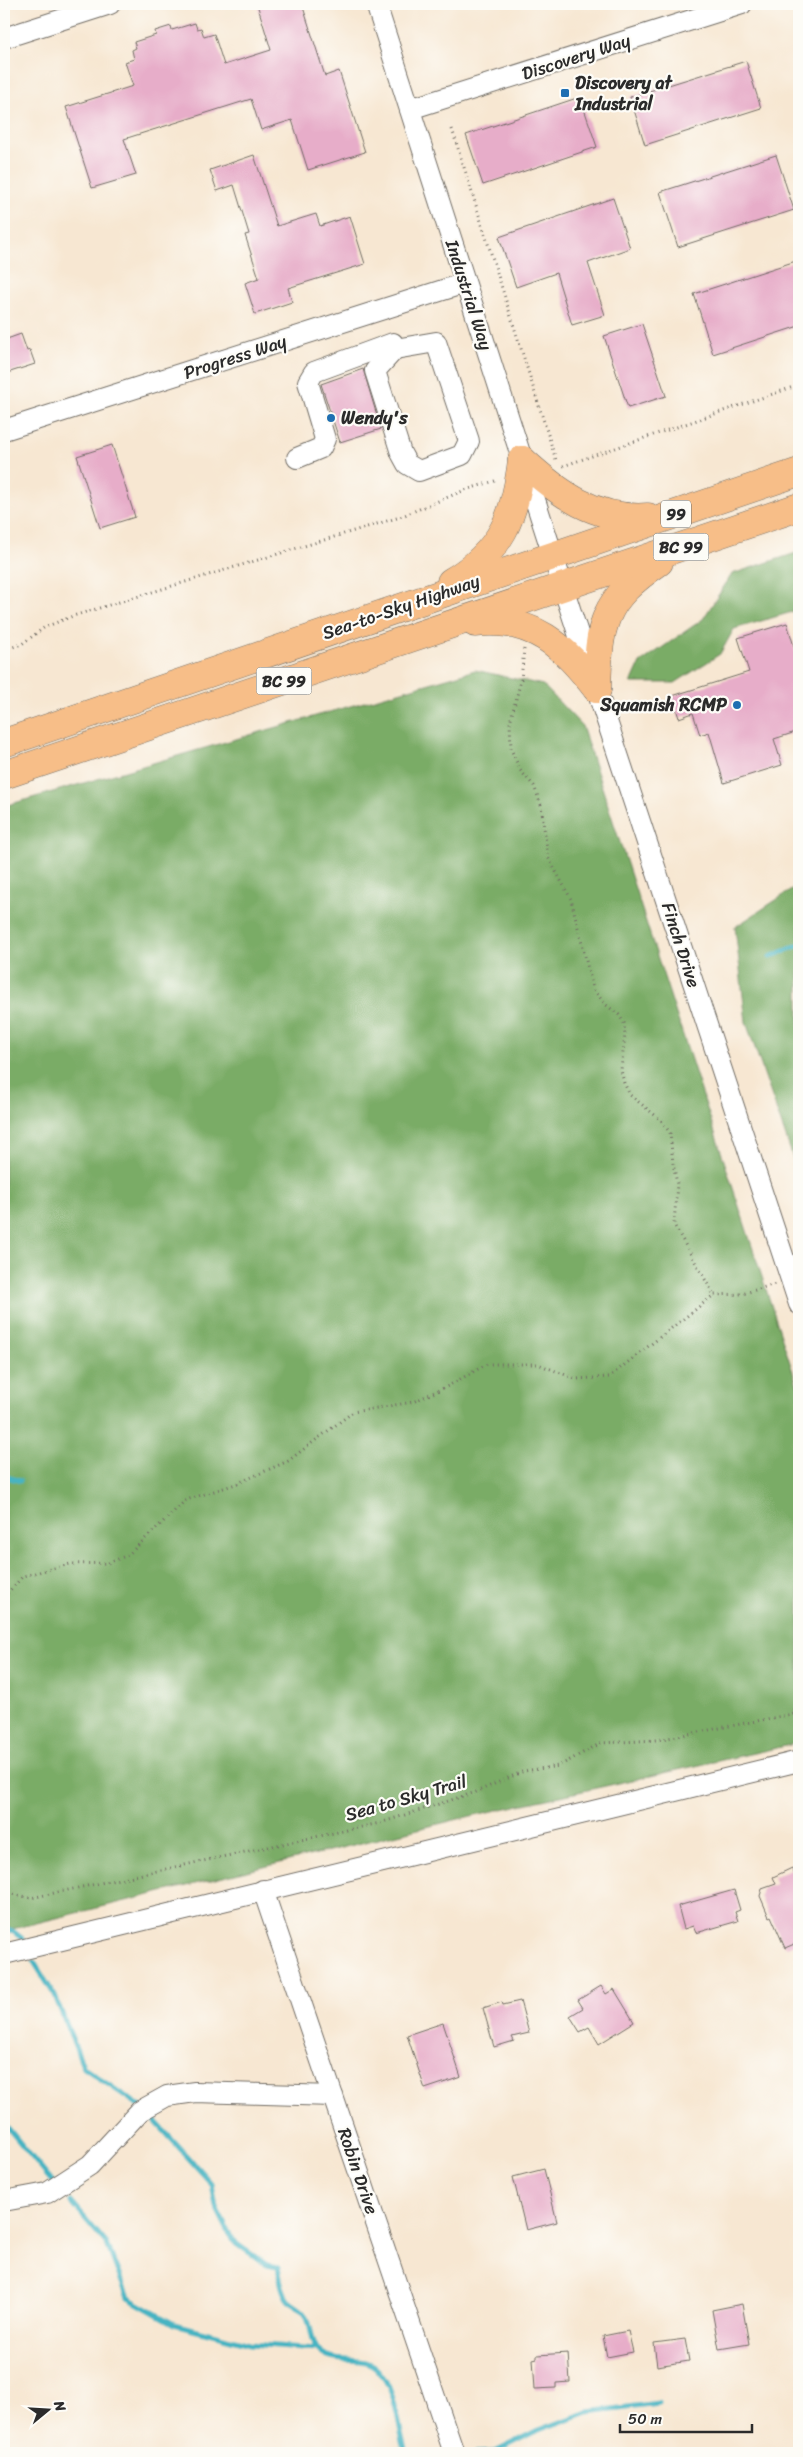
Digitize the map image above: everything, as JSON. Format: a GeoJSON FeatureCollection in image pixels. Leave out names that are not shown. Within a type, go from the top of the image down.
{"type":"FeatureCollection","features":[{"type":"Feature","properties":{"kind":"highway"},"geometry":{"type":"LineString","coordinates":[[522,460],[545,481],[568,498],[609,516],[639,518],[669,516]]}},
{"type":"Feature","properties":{"kind":"highway"},"geometry":{"type":"LineString","coordinates":[[420,601],[467,572],[499,540],[510,519],[518,496],[522,460]]}},
{"type":"Feature","properties":{"kind":"highway","name":"Sea-to-Sky Highway"},"geometry":{"type":"LineString","coordinates":[[4,742],[799,472]]}},
{"type":"Feature","properties":{"kind":"highway","name":"Sea-to-Sky Highway"},"geometry":{"type":"LineString","coordinates":[[4,775],[799,507]]}},
{"type":"Feature","properties":{"kind":"highway"},"geometry":{"type":"LineString","coordinates":[[597,689],[598,644],[602,624],[608,610],[618,596],[636,578],[678,548]]}},
{"type":"Feature","properties":{"kind":"highway"},"geometry":{"type":"LineString","coordinates":[[444,627],[491,622],[512,624],[531,630],[551,640],[572,657],[597,689]]}},
{"type":"Feature","properties":{"kind":"street"},"geometry":{"type":"LineString","coordinates":[[4,38],[110,4]]}},
{"type":"Feature","properties":{"kind":"street","name":"Industrial Way"},"geometry":{"type":"LineString","coordinates":[[376,4],[563,587]]}},
{"type":"Feature","properties":{"kind":"street","name":"Discovery Way"},"geometry":{"type":"LineString","coordinates":[[410,109],[742,4]]}},
{"type":"Feature","properties":{"kind":"street","name":"Progress Way"},"geometry":{"type":"LineString","coordinates":[[4,430],[466,283]]}},
{"type":"Feature","properties":{"kind":"street"},"geometry":{"type":"LineString","coordinates":[[436,342],[469,441],[462,455],[419,470],[406,464],[401,452],[375,371],[395,349],[436,342]]}},
{"type":"Feature","properties":{"kind":"street"},"geometry":{"type":"LineString","coordinates":[[297,458],[321,448],[325,439],[308,382],[314,372],[393,343]]}},
{"type":"Feature","properties":{"kind":"street","name":"Finch Drive"},"geometry":{"type":"LineString","coordinates":[[563,587],[799,1304]]}},
{"type":"Feature","properties":{"kind":"street"},"geometry":{"type":"LineString","coordinates":[[4,1954],[799,1761]]}},
{"type":"Feature","properties":{"kind":"street","name":"Robin Drive"},"geometry":{"type":"LineString","coordinates":[[263,1890],[454,2453]]}},
{"type":"Feature","properties":{"kind":"street"},"geometry":{"type":"LineString","coordinates":[[4,2201],[47,2193],[90,2165],[140,2111],[167,2096],[195,2092],[333,2096]]}},
{"type":"Feature","properties":{"kind":"path"},"geometry":{"type":"LineString","coordinates":[[452,129],[552,452],[565,473]]}},
{"type":"Feature","properties":{"kind":"path"},"geometry":{"type":"LineString","coordinates":[[560,467],[799,385]]}},
{"type":"Feature","properties":{"kind":"path"},"geometry":{"type":"LineString","coordinates":[[4,650],[22,644],[45,627],[73,616],[400,517],[465,490],[498,480]]}},
{"type":"Feature","properties":{"kind":"path"},"geometry":{"type":"LineString","coordinates":[[524,645],[521,680],[510,722],[511,749],[520,770],[534,786],[541,805],[548,857],[571,899],[593,990],[605,1004],[619,1015],[624,1023],[625,1036],[621,1070],[624,1083],[630,1095],[661,1120],[670,1133],[677,1184],[674,1224],[714,1295]]}},
{"type":"Feature","properties":{"kind":"path"},"geometry":{"type":"LineString","coordinates":[[4,1597],[23,1576],[70,1564],[108,1563],[128,1555],[186,1500],[236,1484],[288,1461],[354,1412],[412,1402],[448,1386],[487,1364],[538,1364],[576,1379],[609,1377],[714,1295],[742,1294],[760,1289]]}},
{"type":"Feature","properties":{"kind":"path","name":"Sea to Sky Trail"},"geometry":{"type":"LineString","coordinates":[[4,1892],[31,1898],[380,1824],[476,1792],[524,1771],[559,1766],[602,1743],[657,1740],[793,1714],[799,1697]]}},
{"type":"Feature","properties":{"kind":"green space"},"geometry":{"type":"Polygon","coordinates":[[[799,552],[799,610],[734,629],[720,654],[675,683],[631,683],[640,663],[703,619],[732,574],[799,552]]]}},
{"type":"Feature","properties":{"kind":"green space"},"geometry":{"type":"Polygon","coordinates":[[[475,670],[543,685],[582,726],[799,1390],[799,1743],[475,1815],[4,1931],[4,806],[475,670]]]}},
{"type":"Feature","properties":{"kind":"green space"},"geometry":{"type":"Polygon","coordinates":[[[799,885],[799,1175],[746,1022],[735,927],[799,885]]]}},
{"type":"Feature","properties":{"kind":"building"},"geometry":{"type":"Polygon","coordinates":[[[257,4],[302,4],[325,76],[339,71],[365,152],[308,170],[292,120],[261,130],[251,99],[124,139],[136,175],[92,188],[66,107],[133,86],[125,62],[134,59],[132,50],[136,48],[134,42],[156,35],[155,31],[171,26],[172,30],[195,23],[197,29],[201,28],[204,37],[214,34],[224,65],[271,50],[257,4]]]}},
{"type":"Feature","properties":{"kind":"building"},"geometry":{"type":"Polygon","coordinates":[[[746,61],[761,108],[645,145],[630,97],[746,61]]]}},
{"type":"Feature","properties":{"kind":"building"},"geometry":{"type":"Polygon","coordinates":[[[580,97],[597,147],[483,185],[466,135],[580,97]]]}},
{"type":"Feature","properties":{"kind":"building"},"geometry":{"type":"Polygon","coordinates":[[[254,155],[277,226],[316,214],[320,226],[350,216],[365,264],[288,288],[292,302],[255,314],[245,283],[259,278],[245,235],[249,234],[234,185],[217,191],[210,170],[254,155]]]}},
{"type":"Feature","properties":{"kind":"building"},"geometry":{"type":"Polygon","coordinates":[[[776,155],[794,210],[678,247],[660,192],[776,155]]]}},
{"type":"Feature","properties":{"kind":"building"},"geometry":{"type":"Polygon","coordinates":[[[613,198],[630,248],[588,263],[605,315],[572,325],[556,273],[516,287],[499,237],[613,198]]]}},
{"type":"Feature","properties":{"kind":"building"},"geometry":{"type":"Polygon","coordinates":[[[799,260],[799,326],[713,354],[694,294],[799,260]]]}},
{"type":"Feature","properties":{"kind":"building"},"geometry":{"type":"Polygon","coordinates":[[[642,324],[666,396],[628,408],[604,336],[642,324]]]}},
{"type":"Feature","properties":{"kind":"building"},"geometry":{"type":"Polygon","coordinates":[[[21,334],[27,351],[30,350],[35,364],[4,374],[4,340],[21,334]]]}},
{"type":"Feature","properties":{"kind":"building"},"geometry":{"type":"Polygon","coordinates":[[[363,369],[381,429],[340,442],[321,384],[363,369]]]}},
{"type":"Feature","properties":{"kind":"building"},"geometry":{"type":"Polygon","coordinates":[[[112,445],[135,517],[100,528],[77,456],[112,445]]]}},
{"type":"Feature","properties":{"kind":"building","name":"Squamish RCMP"},"geometry":{"type":"Polygon","coordinates":[[[787,623],[799,663],[799,731],[774,739],[782,765],[724,783],[709,732],[700,735],[693,713],[679,718],[672,696],[749,672],[738,638],[787,623]]]}},
{"type":"Feature","properties":{"kind":"building"},"geometry":{"type":"Polygon","coordinates":[[[792,1868],[799,1885],[799,1942],[785,1948],[760,1896],[762,1889],[776,1884],[773,1877],[792,1868]]]}},
{"type":"Feature","properties":{"kind":"building"},"geometry":{"type":"Polygon","coordinates":[[[734,1890],[740,1910],[735,1912],[738,1921],[696,1933],[693,1926],[684,1929],[678,1906],[734,1890]]]}},
{"type":"Feature","properties":{"kind":"building"},"geometry":{"type":"Polygon","coordinates":[[[601,1986],[606,1994],[614,1989],[634,2022],[599,2044],[589,2027],[580,2032],[570,2016],[583,2008],[578,2000],[601,1986]]]}},
{"type":"Feature","properties":{"kind":"building"},"geometry":{"type":"Polygon","coordinates":[[[520,2001],[529,2033],[512,2037],[514,2041],[494,2047],[483,2008],[502,2002],[503,2005],[520,2001]]]}},
{"type":"Feature","properties":{"kind":"building"},"geometry":{"type":"Polygon","coordinates":[[[443,2023],[461,2077],[425,2089],[407,2035],[443,2023]]]}},
{"type":"Feature","properties":{"kind":"building"},"geometry":{"type":"Polygon","coordinates":[[[544,2169],[557,2222],[526,2230],[513,2177],[544,2169]]]}},
{"type":"Feature","properties":{"kind":"building"},"geometry":{"type":"Polygon","coordinates":[[[742,2304],[749,2344],[719,2349],[712,2310],[742,2304]]]}},
{"type":"Feature","properties":{"kind":"building"},"geometry":{"type":"Polygon","coordinates":[[[628,2331],[633,2352],[607,2357],[603,2336],[628,2331]]]}},
{"type":"Feature","properties":{"kind":"building"},"geometry":{"type":"Polygon","coordinates":[[[685,2339],[689,2361],[657,2366],[654,2343],[685,2339]]]}},
{"type":"Feature","properties":{"kind":"building"},"geometry":{"type":"Polygon","coordinates":[[[568,2353],[570,2382],[556,2383],[556,2388],[535,2389],[533,2359],[537,2358],[537,2355],[568,2353]]]}},
{"type":"Feature","properties":{"kind":"waterway"},"geometry":{"type":"LineString","coordinates":[[770,957],[799,945]]}},
{"type":"Feature","properties":{"kind":"waterway"},"geometry":{"type":"LineString","coordinates":[[4,1476],[20,1481]]}},
{"type":"Feature","properties":{"kind":"waterway"},"geometry":{"type":"LineString","coordinates":[[4,1929],[14,1932],[24,1940]]}},
{"type":"Feature","properties":{"kind":"waterway"},"geometry":{"type":"LineString","coordinates":[[34,1962],[55,1996],[84,2068],[140,2106]]}},
{"type":"Feature","properties":{"kind":"waterway"},"geometry":{"type":"LineString","coordinates":[[147,2112],[212,2184],[216,2207],[229,2233],[237,2244],[267,2265],[278,2267],[284,2292],[288,2300],[306,2315],[313,2340],[319,2351],[331,2358],[362,2361],[378,2370],[389,2388],[393,2399],[406,2453]]}},
{"type":"Feature","properties":{"kind":"waterway"},"geometry":{"type":"LineString","coordinates":[[4,2123],[53,2183]]}},
{"type":"Feature","properties":{"kind":"waterway"},"geometry":{"type":"LineString","coordinates":[[71,2202],[107,2244],[128,2298],[174,2324],[250,2344],[317,2349]]}},
{"type":"Feature","properties":{"kind":"waterway"},"geometry":{"type":"LineString","coordinates":[[476,2453],[495,2452],[539,2430],[588,2412],[658,2403]]}},
{"type":"Feature","properties":{"kind":"place","name":"Discovery at Industrial"},"geometry":{"type":"Point","coordinates":[565,93]}},
{"type":"Feature","properties":{"kind":"place","name":"Wendy's"},"geometry":{"type":"Point","coordinates":[331,418]}},
{"type":"Feature","properties":{"kind":"place","name":"Squamish RCMP"},"geometry":{"type":"Point","coordinates":[737,705]}}]}
